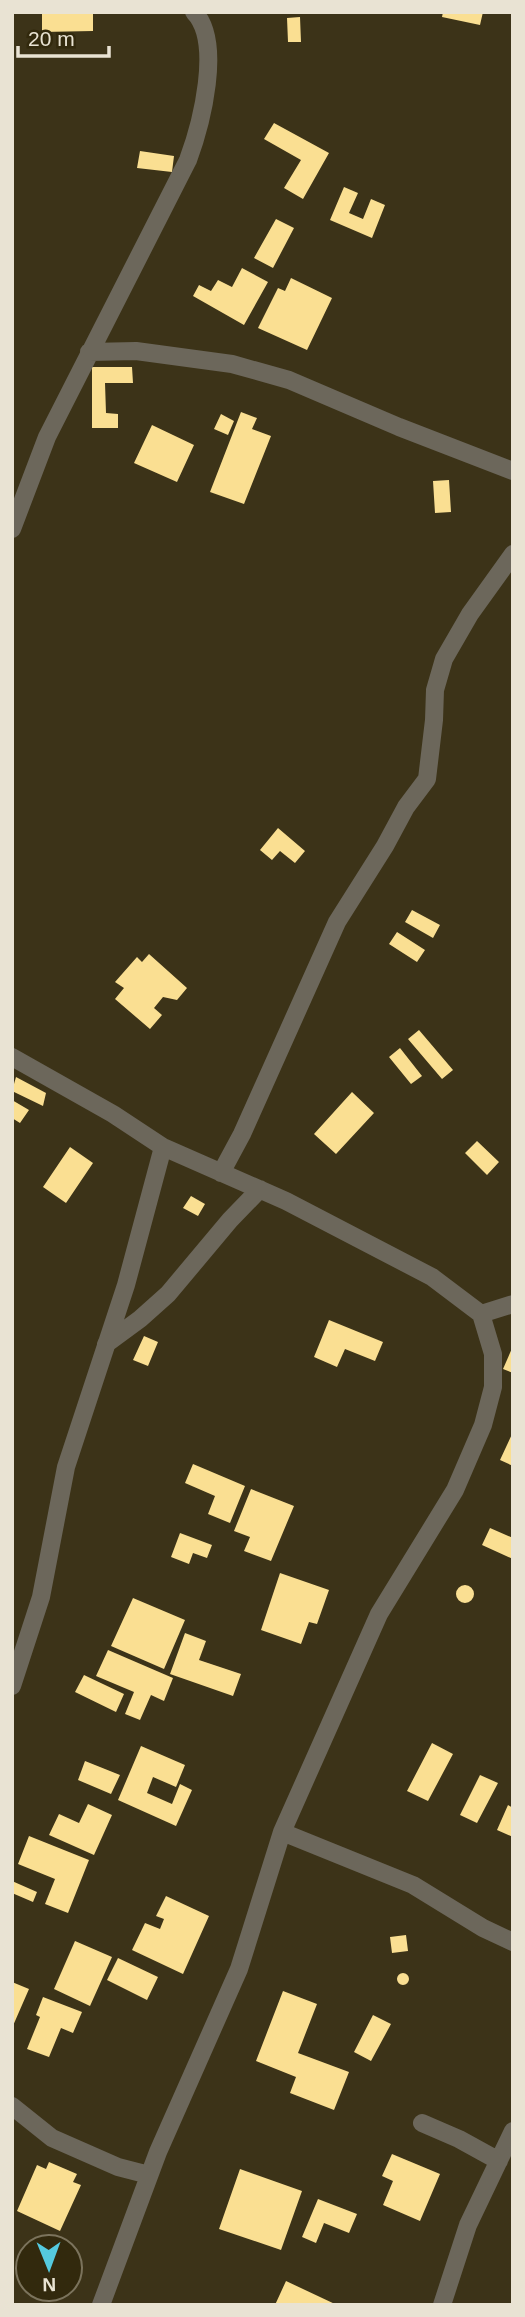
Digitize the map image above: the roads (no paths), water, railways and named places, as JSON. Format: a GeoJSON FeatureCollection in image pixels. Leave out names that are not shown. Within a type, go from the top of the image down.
{"type":"FeatureCollection","features":[{"type":"Feature","properties":{"kind":"street"},"geometry":{"type":"LineString","coordinates":[[12,529],[47,437],[188,160],[200,126],[207,87],[206,38],[199,14]]}},
{"type":"Feature","properties":{"kind":"street"},"geometry":{"type":"LineString","coordinates":[[89,352],[159,353],[243,367],[289,380],[399,427],[513,471]]}},
{"type":"Feature","properties":{"kind":"street"},"geometry":{"type":"LineString","coordinates":[[221,1173],[242,1134],[337,922],[406,807],[427,779],[435,690],[444,659],[470,614],[513,554]]}},
{"type":"Feature","properties":{"kind":"street"},"geometry":{"type":"LineString","coordinates":[[12,1057],[113,1114],[163,1147],[260,1189],[432,1277],[481,1314],[493,1354],[493,1387],[483,1425],[455,1490],[379,1614],[282,1832],[239,1969],[149,2175],[101,2305]]}},
{"type":"Feature","properties":{"kind":"street"},"geometry":{"type":"LineString","coordinates":[[12,1686],[41,1597],[66,1467],[126,1284],[163,1147]]}},
{"type":"Feature","properties":{"kind":"street"},"geometry":{"type":"LineString","coordinates":[[106,1344],[168,1294],[222,1229],[260,1189]]}},
{"type":"Feature","properties":{"kind":"street"},"geometry":{"type":"LineString","coordinates":[[481,1314],[513,1304]]}},
{"type":"Feature","properties":{"kind":"street"},"geometry":{"type":"LineString","coordinates":[[282,1832],[413,1885],[483,1928],[513,1942]]}},
{"type":"Feature","properties":{"kind":"street"},"geometry":{"type":"LineString","coordinates":[[12,2106],[52,2138],[118,2167],[149,2175]]}},
{"type":"Feature","properties":{"kind":"street"},"geometry":{"type":"LineString","coordinates":[[422,2123],[499,2161]]}},
{"type":"Feature","properties":{"kind":"street"},"geometry":{"type":"LineString","coordinates":[[442,2305],[468,2225],[513,2131]]}}]}
